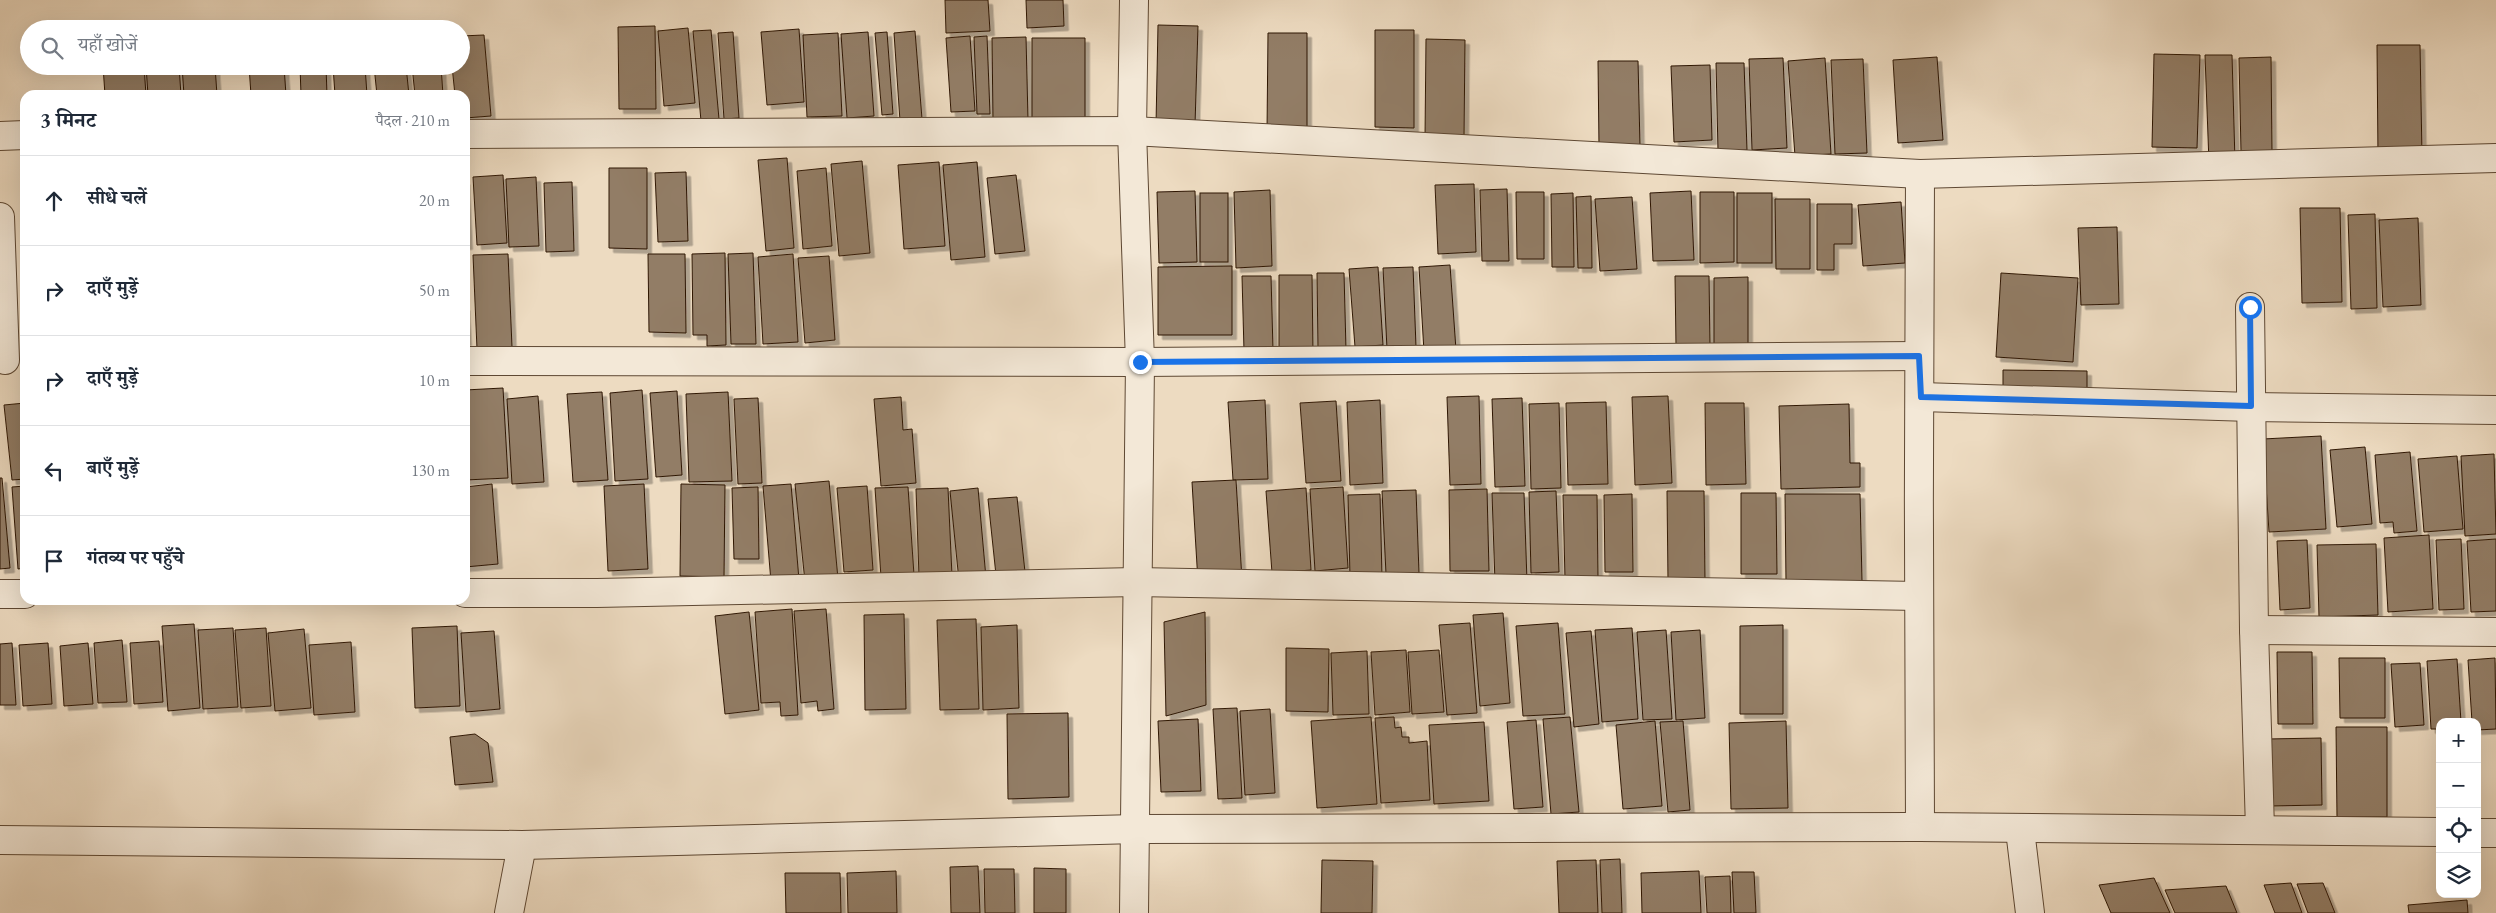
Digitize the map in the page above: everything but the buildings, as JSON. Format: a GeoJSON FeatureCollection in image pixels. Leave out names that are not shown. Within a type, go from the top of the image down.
{"type":"FeatureCollection","features":[{"type":"Feature","properties":{"kind":"street"},"geometry":{"type":"LineString","coordinates":[[1134,0],[1132,131],[1140,362],[1136,582],[1134,913]]}},
{"type":"Feature","properties":{"kind":"street"},"geometry":{"type":"LineString","coordinates":[[470,134],[1132,131],[1920,174],[2496,158]]}},
{"type":"Feature","properties":{"kind":"street"},"geometry":{"type":"LineString","coordinates":[[0,136],[20,136]]}},
{"type":"Feature","properties":{"kind":"street"},"geometry":{"type":"LineString","coordinates":[[1920,174],[1919,356],[1921,397],[1918,596],[1920,827]]}},
{"type":"Feature","properties":{"kind":"street"},"geometry":{"type":"LineString","coordinates":[[0,217],[10,360]]}},
{"type":"Feature","properties":{"kind":"street"},"geometry":{"type":"LineString","coordinates":[[2250,307],[2254,630],[2260,829]]}},
{"type":"Feature","properties":{"kind":"street"},"geometry":{"type":"LineString","coordinates":[[470,361],[1140,362],[1919,356]]}},
{"type":"Feature","properties":{"kind":"street"},"geometry":{"type":"LineString","coordinates":[[1921,397],[2251,406],[2496,410]]}},
{"type":"Feature","properties":{"kind":"street"},"geometry":{"type":"LineString","coordinates":[[470,593],[607,593],[1136,582],[1918,596]]}},
{"type":"Feature","properties":{"kind":"street"},"geometry":{"type":"LineString","coordinates":[[0,594],[20,594]]}},
{"type":"Feature","properties":{"kind":"street"},"geometry":{"type":"LineString","coordinates":[[2254,630],[2496,632]]}},
{"type":"Feature","properties":{"kind":"street"},"geometry":{"type":"LineString","coordinates":[[0,840],[522,845],[1136,829],[1920,827],[2020,830],[2260,829],[2436,832]]}},
{"type":"Feature","properties":{"kind":"street"},"geometry":{"type":"LineString","coordinates":[[2020,830],[2030,913]]}},
{"type":"Feature","properties":{"kind":"street"},"geometry":{"type":"LineString","coordinates":[[2481,833],[2496,833]]}},
{"type":"Feature","properties":{"kind":"street"},"geometry":{"type":"LineString","coordinates":[[509,913],[522,845]]}},
{"type":"Feature","properties":{"kind":"route"},"geometry":{"type":"LineString","coordinates":[[1140,362],[1919,356],[1921,397],[2251,406],[2250,307]]}}]}
